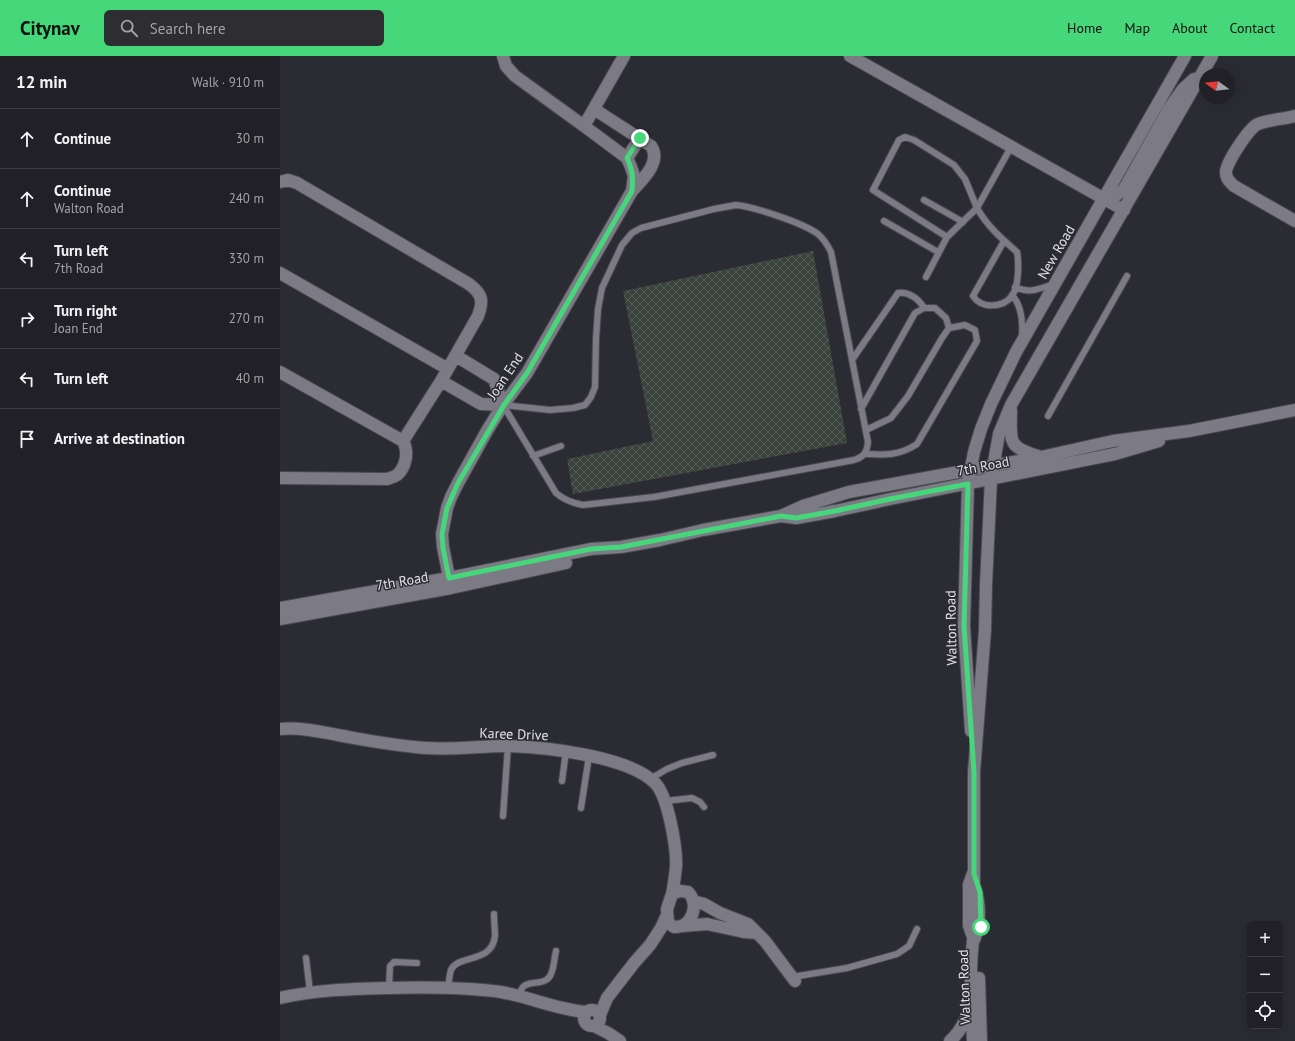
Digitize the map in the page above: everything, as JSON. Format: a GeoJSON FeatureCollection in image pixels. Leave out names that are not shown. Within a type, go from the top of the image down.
{"type":"FeatureCollection","features":[{"type":"Feature","properties":{"kind":"street"},"geometry":{"type":"LineString","coordinates":[[503,56],[506,66],[515,76],[627,158],[634,176],[632,191]]}},
{"type":"Feature","properties":{"kind":"street"},"geometry":{"type":"LineString","coordinates":[[584,126],[624,56]]}},
{"type":"Feature","properties":{"kind":"street"},"geometry":{"type":"LineString","coordinates":[[850,56],[1124,210]]}},
{"type":"Feature","properties":{"kind":"street","name":"New Road"},"geometry":{"type":"LineString","coordinates":[[971,470],[977,442],[990,404],[1003,377],[1185,56]]}},
{"type":"Feature","properties":{"kind":"street"},"geometry":{"type":"LineString","coordinates":[[1205,68],[1212,56]]}},
{"type":"Feature","properties":{"kind":"street"},"geometry":{"type":"LineString","coordinates":[[1104,199],[1118,194],[1124,189],[1170,107],[1183,89],[1199,75]]}},
{"type":"Feature","properties":{"kind":"street"},"geometry":{"type":"LineString","coordinates":[[993,466],[999,434],[1011,405],[1199,79]]}},
{"type":"Feature","properties":{"kind":"street"},"geometry":{"type":"LineString","coordinates":[[594,109],[640,138],[627,158]]}},
{"type":"Feature","properties":{"kind":"street"},"geometry":{"type":"LineString","coordinates":[[1295,116],[1263,123],[1252,129],[1228,164],[1226,174],[1227,178],[1234,186],[1295,221]]}},
{"type":"Feature","properties":{"kind":"street","name":"Joan End"},"geometry":{"type":"LineString","coordinates":[[450,583],[443,548],[442,534],[447,508],[458,483],[504,405],[527,373],[632,191],[653,164],[655,158],[654,150],[640,138]]}},
{"type":"Feature","properties":{"kind":"street"},"geometry":{"type":"LineString","coordinates":[[280,182],[288,180],[297,183],[469,284],[477,290],[481,298],[482,306],[456,356],[404,441],[406,459],[403,468],[396,476],[387,479],[280,478]]}},
{"type":"Feature","properties":{"kind":"street"},"geometry":{"type":"LineString","coordinates":[[280,273],[448,369]]}},
{"type":"Feature","properties":{"kind":"street"},"geometry":{"type":"LineString","coordinates":[[441,381],[481,404],[504,405],[494,379],[456,356]]}},
{"type":"Feature","properties":{"kind":"street"},"geometry":{"type":"LineString","coordinates":[[280,372],[404,441]]}},
{"type":"Feature","properties":{"kind":"street"},"geometry":{"type":"LineString","coordinates":[[1011,405],[1012,440],[1019,449],[1024,452],[1041,457]]}},
{"type":"Feature","properties":{"kind":"street","name":"7th Road"},"geometry":{"type":"LineString","coordinates":[[280,619],[450,583],[591,549],[621,547],[781,516],[803,506],[849,492],[1041,457],[1113,441],[1189,431],[1295,410]]}},
{"type":"Feature","properties":{"kind":"street","name":"7th Road"},"geometry":{"type":"LineString","coordinates":[[781,516],[796,518],[835,511],[1115,454],[1189,431]]}},
{"type":"Feature","properties":{"kind":"street","name":"Walton Road"},"geometry":{"type":"LineString","coordinates":[[974,772],[985,630],[991,479],[993,466]]}},
{"type":"Feature","properties":{"kind":"street","name":"Walton Road"},"geometry":{"type":"LineString","coordinates":[[971,470],[968,484],[964,626],[974,772],[975,938],[980,1002],[981,1041]]}},
{"type":"Feature","properties":{"kind":"street","name":"7th Road"},"geometry":{"type":"LineString","coordinates":[[280,608],[450,583]]}},
{"type":"Feature","properties":{"kind":"street","name":"Karee Drive"},"geometry":{"type":"LineString","coordinates":[[280,729],[290,728],[320,731],[401,746],[422,748],[444,749],[508,746],[539,747],[608,760],[628,767],[650,779],[656,784],[663,794],[673,839],[678,892]]}},
{"type":"Feature","properties":{"kind":"street"},"geometry":{"type":"LineString","coordinates":[[650,945],[678,927],[689,922],[693,912],[693,901],[690,895],[678,892],[667,909],[668,922],[678,927],[707,924],[744,932],[757,933]]}},
{"type":"Feature","properties":{"kind":"street"},"geometry":{"type":"LineString","coordinates":[[693,901],[704,904],[720,913],[748,924],[794,979]]}},
{"type":"Feature","properties":{"kind":"street"},"geometry":{"type":"LineString","coordinates":[[717,926],[720,913]]}},
{"type":"Feature","properties":{"kind":"street"},"geometry":{"type":"LineString","coordinates":[[593,1018],[634,963],[650,945],[667,915]]}},
{"type":"Feature","properties":{"kind":"street","name":"Walton Road"},"geometry":{"type":"LineString","coordinates":[[973,1041],[971,1004],[972,949],[975,938]]}},
{"type":"Feature","properties":{"kind":"street"},"geometry":{"type":"LineString","coordinates":[[280,998],[310,992],[351,989],[448,988],[483,990],[519,996],[593,1018],[608,1033],[620,1041]]}},
{"type":"Feature","properties":{"kind":"street"},"geometry":{"type":"LineString","coordinates":[[950,1041],[966,1018],[971,1004]]}},
{"type":"Feature","properties":{"kind":"lane"},"geometry":{"type":"LineString","coordinates":[[947,237],[873,190],[899,140],[905,137],[914,140],[954,165],[965,179],[974,205],[983,220],[1017,252],[1018,268],[1015,288],[1012,295],[998,304],[990,306],[975,299],[973,296],[1004,241]]}},
{"type":"Feature","properties":{"kind":"lane"},"geometry":{"type":"LineString","coordinates":[[926,277],[947,237],[977,208],[1011,147]]}},
{"type":"Feature","properties":{"kind":"lane"},"geometry":{"type":"LineString","coordinates":[[924,200],[963,222]]}},
{"type":"Feature","properties":{"kind":"lane"},"geometry":{"type":"LineString","coordinates":[[726,206],[746,206],[801,224],[818,234],[827,244],[831,252],[868,442],[865,454],[854,460],[654,497],[583,505],[572,503],[563,499],[556,493],[504,405],[550,410],[573,408],[584,405],[592,397],[595,387],[598,309],[602,288],[622,245],[632,233],[641,228],[726,206]]}},
{"type":"Feature","properties":{"kind":"lane"},"geometry":{"type":"LineString","coordinates":[[884,221],[938,252]]}},
{"type":"Feature","properties":{"kind":"lane"},"geometry":{"type":"LineString","coordinates":[[1048,416],[1127,276]]}},
{"type":"Feature","properties":{"kind":"lane"},"geometry":{"type":"LineString","coordinates":[[1015,288],[1024,291],[1032,291],[1055,284]]}},
{"type":"Feature","properties":{"kind":"lane"},"geometry":{"type":"LineString","coordinates":[[852,360],[898,293],[904,292],[911,295],[920,302],[924,308]]}},
{"type":"Feature","properties":{"kind":"lane"},"geometry":{"type":"LineString","coordinates":[[1012,295],[1020,307],[1022,329],[1021,343]]}},
{"type":"Feature","properties":{"kind":"lane"},"geometry":{"type":"LineString","coordinates":[[861,409],[916,313],[924,308],[935,308],[946,318],[949,328]]}},
{"type":"Feature","properties":{"kind":"lane"},"geometry":{"type":"LineString","coordinates":[[865,454],[887,455],[908,450],[917,444],[977,341],[975,330],[965,325],[949,328],[908,396],[891,418],[866,430]]}},
{"type":"Feature","properties":{"kind":"lane"},"geometry":{"type":"LineString","coordinates":[[533,456],[560,446]]}},
{"type":"Feature","properties":{"kind":"lane"},"geometry":{"type":"LineString","coordinates":[[503,816],[508,746]]}},
{"type":"Feature","properties":{"kind":"lane"},"geometry":{"type":"LineString","coordinates":[[562,782],[566,752]]}},
{"type":"Feature","properties":{"kind":"lane"},"geometry":{"type":"LineString","coordinates":[[650,779],[667,769],[682,763],[713,755]]}},
{"type":"Feature","properties":{"kind":"lane"},"geometry":{"type":"LineString","coordinates":[[581,808],[589,756]]}},
{"type":"Feature","properties":{"kind":"lane"},"geometry":{"type":"LineString","coordinates":[[665,801],[692,798],[700,802],[704,807]]}},
{"type":"Feature","properties":{"kind":"lane"},"geometry":{"type":"LineString","coordinates":[[974,862],[966,884],[966,926],[969,935],[975,938]]}},
{"type":"Feature","properties":{"kind":"lane"},"geometry":{"type":"LineString","coordinates":[[448,988],[451,970],[455,965],[487,952],[490,948],[495,937],[494,914]]}},
{"type":"Feature","properties":{"kind":"lane"},"geometry":{"type":"LineString","coordinates":[[794,979],[847,968],[897,954],[909,946],[917,929]]}},
{"type":"Feature","properties":{"kind":"lane"},"geometry":{"type":"LineString","coordinates":[[519,996],[523,987],[526,985],[538,983],[548,978],[551,973],[556,951]]}},
{"type":"Feature","properties":{"kind":"lane"},"geometry":{"type":"LineString","coordinates":[[306,958],[310,992]]}},
{"type":"Feature","properties":{"kind":"lane"},"geometry":{"type":"LineString","coordinates":[[389,988],[391,964],[394,962],[417,963]]}},
{"type":"Feature","properties":{"kind":"building"},"geometry":{"type":"Polygon","coordinates":[[[813,251],[847,443],[573,494],[567,459],[653,441],[623,291],[813,251]]]}},
{"type":"Feature","properties":{"kind":"route"},"geometry":{"type":"LineString","coordinates":[[640,138],[627,158],[634,176],[632,191],[527,373],[488,429],[451,497],[447,508],[442,534],[443,548],[449,578],[591,549],[621,547],[781,516],[796,518],[968,484],[964,626],[974,772],[974,874],[980,892],[981,927]]}}]}
